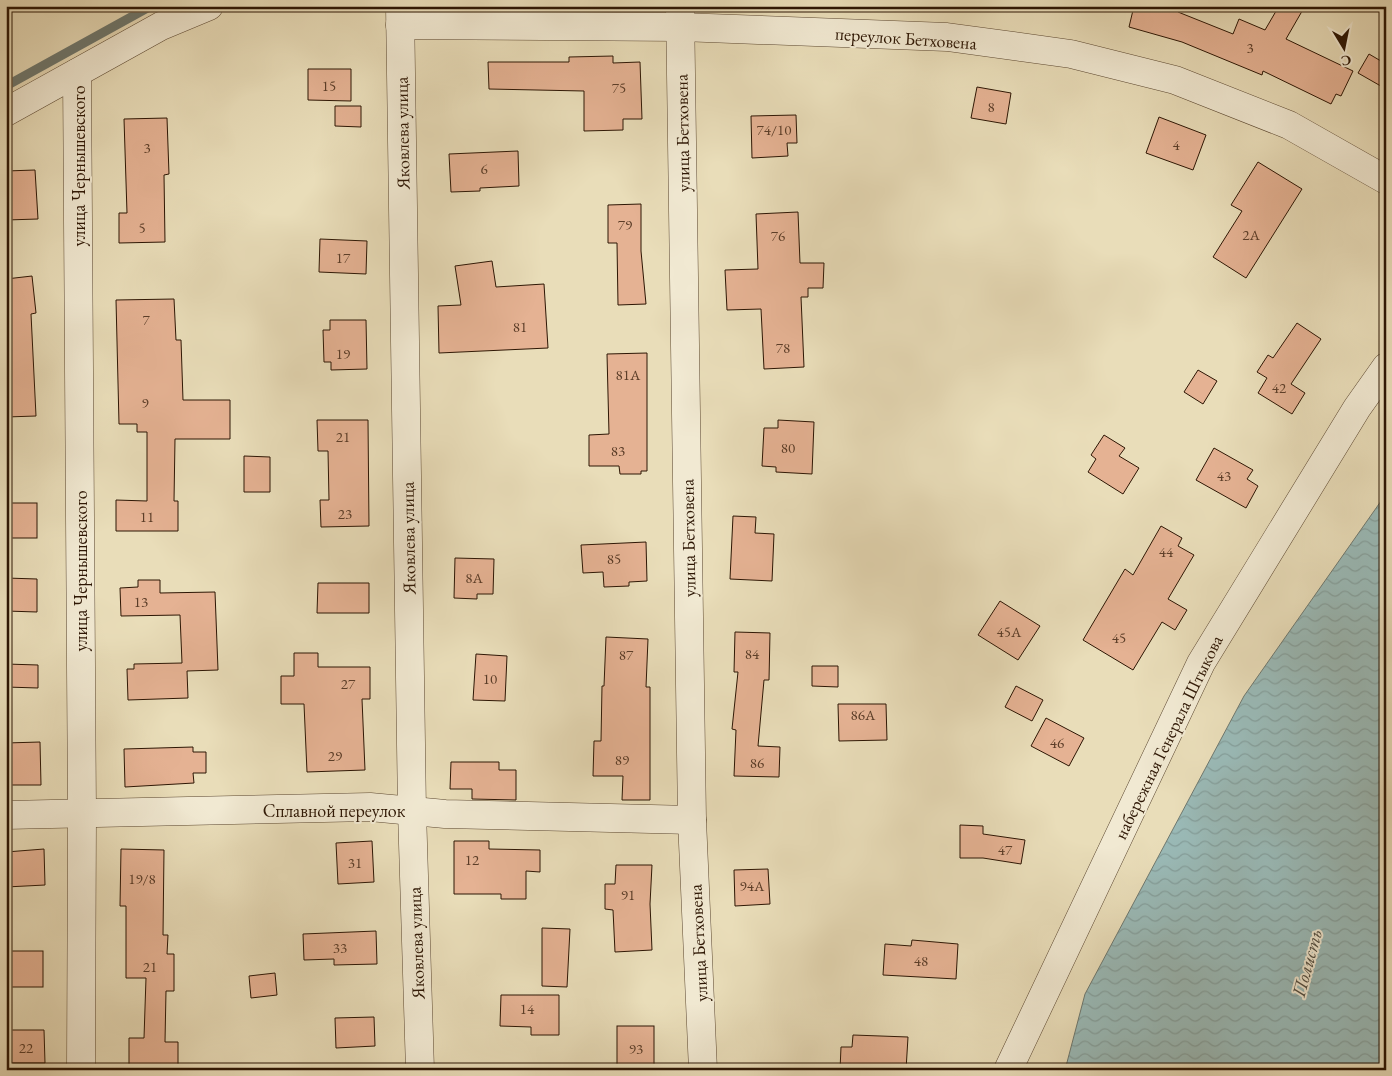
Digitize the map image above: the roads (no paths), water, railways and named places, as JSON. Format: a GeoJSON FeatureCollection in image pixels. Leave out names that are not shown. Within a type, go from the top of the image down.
{"type":"FeatureCollection","features":[{"type":"Feature","properties":{"kind":"street"},"geometry":{"type":"LineString","coordinates":[[6,112],[161,26],[209,6]]}},
{"type":"Feature","properties":{"kind":"street","name":"переулок Бетховена"},"geometry":{"type":"LineString","coordinates":[[400,16],[681,17],[946,37],[1071,54],[1175,80],[1289,125],[1386,180]]}},
{"type":"Feature","properties":{"kind":"street","name":"Яковлева улица"},"geometry":{"type":"LineString","coordinates":[[400,16],[412,811],[420,1070]]}},
{"type":"Feature","properties":{"kind":"street","name":"улица Бетховена"},"geometry":{"type":"LineString","coordinates":[[681,17],[692,820],[703,1070]]}},
{"type":"Feature","properties":{"kind":"street","name":"улица Чернышевского"},"geometry":{"type":"LineString","coordinates":[[77,73],[82,814],[81,1070]]}},
{"type":"Feature","properties":{"kind":"street","name":"набережная Генерала Штыкова"},"geometry":{"type":"LineString","coordinates":[[1008,1070],[1201,663],[1357,408],[1386,367]]}},
{"type":"Feature","properties":{"kind":"street","name":"Сплавной переулок"},"geometry":{"type":"LineString","coordinates":[[6,814],[370,807],[445,814],[692,820]]}},
{"type":"Feature","properties":{"kind":"water","name":"Полисть"},"geometry":{"type":"Polygon","coordinates":[[[1386,494],[1386,1070],[1065,1070],[1085,994],[1244,696],[1386,494]]]}},
{"type":"Feature","properties":{"kind":"waterway"},"geometry":{"type":"LineString","coordinates":[[6,86],[151,6]]}}]}
